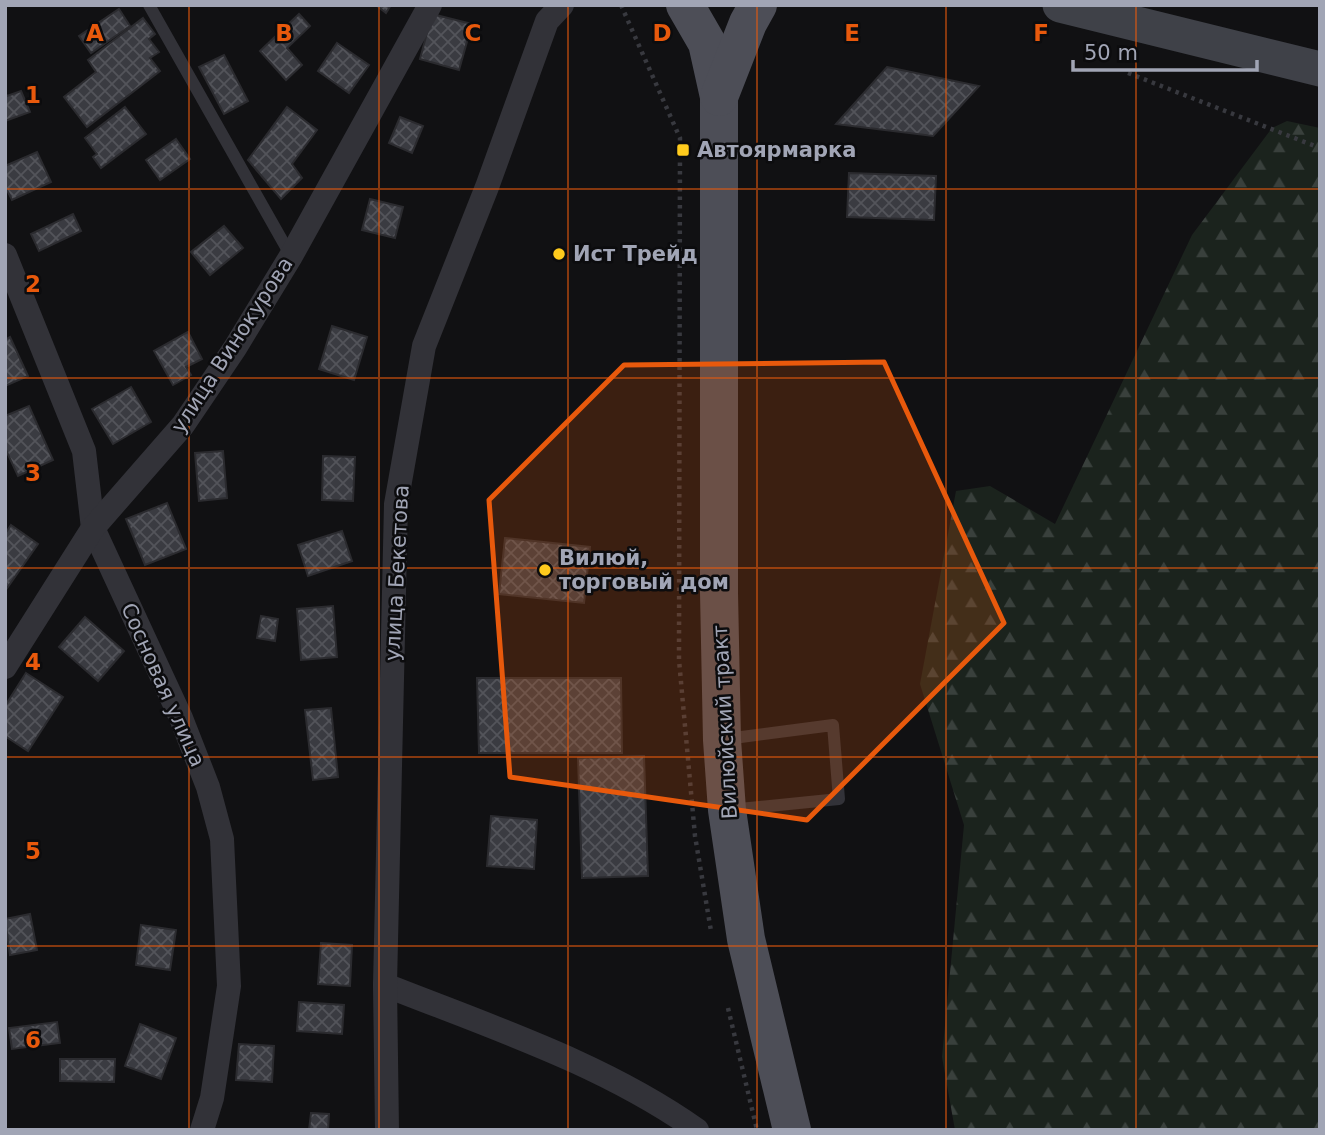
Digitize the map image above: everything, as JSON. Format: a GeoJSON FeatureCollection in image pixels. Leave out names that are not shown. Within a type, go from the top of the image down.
{"type":"FeatureCollection","features":[{"type":"Feature","properties":{"kind":"main road","name":"Вилюйский тракт"},"geometry":{"type":"LineString","coordinates":[[685,5],[707,43],[719,97],[719,593],[722,740],[727,810],[746,939],[792,1130]]}},
{"type":"Feature","properties":{"kind":"main road","name":"Вилюйский тракт"},"geometry":{"type":"LineString","coordinates":[[719,97],[743,33],[758,5]]}},
{"type":"Feature","properties":{"kind":"main road"},"geometry":{"type":"LineString","coordinates":[[1063,6],[1320,69]]}},
{"type":"Feature","properties":{"kind":"street","name":"улица Винокурова"},"geometry":{"type":"LineString","coordinates":[[5,667],[93,528],[183,425],[235,348],[291,256],[430,5]]}},
{"type":"Feature","properties":{"kind":"street","name":"улица Бекетова"},"geometry":{"type":"LineString","coordinates":[[387,1130],[385,985],[396,504],[422,359],[547,22],[562,5]]}},
{"type":"Feature","properties":{"kind":"street","name":"Сосновая улица"},"geometry":{"type":"LineString","coordinates":[[5,256],[84,451],[93,528],[181,718],[208,787],[222,839],[229,986],[212,1098],[202,1130]]}},
{"type":"Feature","properties":{"kind":"street"},"geometry":{"type":"LineString","coordinates":[[385,985],[544,1049],[651,1097],[697,1130]]}},
{"type":"Feature","properties":{"kind":"lane"},"geometry":{"type":"LineString","coordinates":[[149,5],[291,256]]}},
{"type":"Feature","properties":{"kind":"lane"},"geometry":{"type":"LineString","coordinates":[[722,740],[833,725],[839,799],[727,810]]}},
{"type":"Feature","properties":{"kind":"path"},"geometry":{"type":"LineString","coordinates":[[1128,73],[1320,148]]}},
{"type":"Feature","properties":{"kind":"highlighted area"},"geometry":{"type":"Polygon","coordinates":[[[884,362],[1004,623],[807,820],[510,777],[489,500],[624,365],[884,362]]]}},
{"type":"Feature","properties":{"kind":"green space"},"geometry":{"type":"Polygon","coordinates":[[[1287,121],[1320,128],[1320,1130],[955,1130],[942,1057],[964,825],[920,684],[956,491],[990,486],[1055,524],[1192,235],[1272,128],[1287,121]]]}},
{"type":"Feature","properties":{"kind":"building"},"geometry":{"type":"Polygon","coordinates":[[[376,5],[391,5],[386,13],[376,5]]]}},
{"type":"Feature","properties":{"kind":"building"},"geometry":{"type":"Polygon","coordinates":[[[119,9],[130,26],[91,53],[79,36],[119,9]]]}},
{"type":"Feature","properties":{"kind":"building"},"geometry":{"type":"Polygon","coordinates":[[[299,14],[310,26],[287,48],[302,65],[286,80],[260,51],[299,14]]]}},
{"type":"Feature","properties":{"kind":"building"},"geometry":{"type":"Polygon","coordinates":[[[432,14],[472,24],[459,70],[420,59],[432,14]]]}},
{"type":"Feature","properties":{"kind":"building"},"geometry":{"type":"Polygon","coordinates":[[[143,18],[155,34],[149,39],[159,52],[150,58],[160,71],[87,127],[64,97],[96,72],[88,60],[143,18]]]}},
{"type":"Feature","properties":{"kind":"building"},"geometry":{"type":"Polygon","coordinates":[[[337,43],[369,65],[349,93],[318,71],[337,43]]]}},
{"type":"Feature","properties":{"kind":"building"},"geometry":{"type":"Polygon","coordinates":[[[224,55],[248,101],[224,114],[199,67],[224,55]]]}},
{"type":"Feature","properties":{"kind":"building"},"geometry":{"type":"Polygon","coordinates":[[[887,67],[979,86],[933,136],[836,124],[887,67]]]}},
{"type":"Feature","properties":{"kind":"building"},"geometry":{"type":"Polygon","coordinates":[[[21,91],[30,112],[5,121],[5,92],[7,96],[21,91]]]}},
{"type":"Feature","properties":{"kind":"building"},"geometry":{"type":"Polygon","coordinates":[[[125,107],[146,134],[101,168],[93,157],[97,154],[85,138],[125,107]]]}},
{"type":"Feature","properties":{"kind":"building"},"geometry":{"type":"Polygon","coordinates":[[[287,107],[317,130],[292,164],[302,178],[281,199],[248,160],[287,107]]]}},
{"type":"Feature","properties":{"kind":"building"},"geometry":{"type":"Polygon","coordinates":[[[400,117],[423,126],[412,153],[389,143],[400,117]]]}},
{"type":"Feature","properties":{"kind":"building"},"geometry":{"type":"Polygon","coordinates":[[[176,139],[190,159],[160,180],[146,160],[176,139]]]}},
{"type":"Feature","properties":{"kind":"building"},"geometry":{"type":"Polygon","coordinates":[[[37,152],[51,182],[12,200],[5,186],[5,166],[37,152]]]}},
{"type":"Feature","properties":{"kind":"building"},"geometry":{"type":"Polygon","coordinates":[[[849,173],[936,176],[934,220],[847,217],[849,173]]]}},
{"type":"Feature","properties":{"kind":"building"},"geometry":{"type":"Polygon","coordinates":[[[370,199],[403,207],[395,238],[362,230],[370,199]]]}},
{"type":"Feature","properties":{"kind":"building"},"geometry":{"type":"Polygon","coordinates":[[[73,214],[81,231],[39,251],[31,234],[73,214]]]}},
{"type":"Feature","properties":{"kind":"building"},"geometry":{"type":"Polygon","coordinates":[[[224,226],[243,248],[210,275],[191,252],[224,226]]]}},
{"type":"Feature","properties":{"kind":"building"},"geometry":{"type":"Polygon","coordinates":[[[332,326],[367,337],[354,380],[319,369],[332,326]]]}},
{"type":"Feature","properties":{"kind":"building"},"geometry":{"type":"Polygon","coordinates":[[[188,332],[202,359],[186,367],[191,375],[173,385],[154,351],[188,332]]]}},
{"type":"Feature","properties":{"kind":"building"},"geometry":{"type":"Polygon","coordinates":[[[10,337],[28,376],[5,386],[5,340],[10,337]]]}},
{"type":"Feature","properties":{"kind":"building"},"geometry":{"type":"Polygon","coordinates":[[[131,387],[151,422],[113,444],[92,409],[131,387]]]}},
{"type":"Feature","properties":{"kind":"building"},"geometry":{"type":"Polygon","coordinates":[[[29,406],[53,460],[18,476],[5,448],[5,416],[29,406]]]}},
{"type":"Feature","properties":{"kind":"building"},"geometry":{"type":"Polygon","coordinates":[[[223,451],[227,498],[199,501],[195,453],[223,451]]]}},
{"type":"Feature","properties":{"kind":"building"},"geometry":{"type":"Polygon","coordinates":[[[323,456],[355,457],[353,501],[322,500],[323,456]]]}},
{"type":"Feature","properties":{"kind":"building"},"geometry":{"type":"Polygon","coordinates":[[[167,503],[186,549],[145,565],[126,519],[167,503]]]}},
{"type":"Feature","properties":{"kind":"building"},"geometry":{"type":"Polygon","coordinates":[[[11,525],[38,544],[5,591],[5,534],[11,525]]]}},
{"type":"Feature","properties":{"kind":"building"},"geometry":{"type":"Polygon","coordinates":[[[342,531],[352,561],[308,576],[298,545],[342,531]]]}},
{"type":"Feature","properties":{"kind":"building","name":"Вилюй, торговый дом"},"geometry":{"type":"Polygon","coordinates":[[[505,538],[590,547],[584,603],[499,594],[505,538]]]}},
{"type":"Feature","properties":{"kind":"building"},"geometry":{"type":"Polygon","coordinates":[[[333,606],[337,657],[301,660],[297,609],[333,606]]]}},
{"type":"Feature","properties":{"kind":"building"},"geometry":{"type":"Polygon","coordinates":[[[261,616],[278,619],[275,641],[257,638],[261,616]]]}},
{"type":"Feature","properties":{"kind":"building"},"geometry":{"type":"Polygon","coordinates":[[[85,617],[124,651],[98,681],[59,647],[85,617]]]}},
{"type":"Feature","properties":{"kind":"building"},"geometry":{"type":"Polygon","coordinates":[[[26,673],[63,697],[28,751],[5,736],[5,706],[26,673]]]}},
{"type":"Feature","properties":{"kind":"building"},"geometry":{"type":"Polygon","coordinates":[[[477,678],[621,678],[622,753],[479,753],[477,678]]]}},
{"type":"Feature","properties":{"kind":"building"},"geometry":{"type":"Polygon","coordinates":[[[331,708],[338,777],[313,780],[305,710],[331,708]]]}},
{"type":"Feature","properties":{"kind":"building"},"geometry":{"type":"Polygon","coordinates":[[[644,756],[648,876],[582,878],[578,758],[644,756]]]}},
{"type":"Feature","properties":{"kind":"building"},"geometry":{"type":"Polygon","coordinates":[[[491,816],[537,820],[534,869],[487,866],[491,816]]]}},
{"type":"Feature","properties":{"kind":"building"},"geometry":{"type":"Polygon","coordinates":[[[30,914],[37,950],[10,955],[5,919],[30,914]]]}},
{"type":"Feature","properties":{"kind":"building"},"geometry":{"type":"Polygon","coordinates":[[[141,925],[176,930],[170,970],[136,965],[141,925]]]}},
{"type":"Feature","properties":{"kind":"building"},"geometry":{"type":"Polygon","coordinates":[[[321,943],[352,945],[350,986],[318,984],[321,943]]]}},
{"type":"Feature","properties":{"kind":"building"},"geometry":{"type":"Polygon","coordinates":[[[299,1002],[344,1005],[342,1034],[297,1031],[299,1002]]]}},
{"type":"Feature","properties":{"kind":"building"},"geometry":{"type":"Polygon","coordinates":[[[57,1022],[60,1043],[12,1049],[9,1028],[57,1022]]]}},
{"type":"Feature","properties":{"kind":"building"},"geometry":{"type":"Polygon","coordinates":[[[140,1024],[176,1038],[161,1079],[125,1066],[140,1024]]]}},
{"type":"Feature","properties":{"kind":"building"},"geometry":{"type":"Polygon","coordinates":[[[239,1044],[274,1046],[272,1082],[236,1080],[239,1044]]]}},
{"type":"Feature","properties":{"kind":"building"},"geometry":{"type":"Polygon","coordinates":[[[60,1059],[115,1059],[114,1082],[60,1081],[60,1059]]]}},
{"type":"Feature","properties":{"kind":"building"},"geometry":{"type":"Polygon","coordinates":[[[311,1113],[329,1114],[328,1130],[309,1130],[311,1113]]]}},
{"type":"Feature","properties":{"kind":"place","name":"Автоярмарка"},"geometry":{"type":"Point","coordinates":[683,150]}},
{"type":"Feature","properties":{"kind":"place","name":"Ист Трейд"},"geometry":{"type":"Point","coordinates":[559,254]}},
{"type":"Feature","properties":{"kind":"place","name":"Вилюй, торговый дом"},"geometry":{"type":"Point","coordinates":[545,570]}}]}
